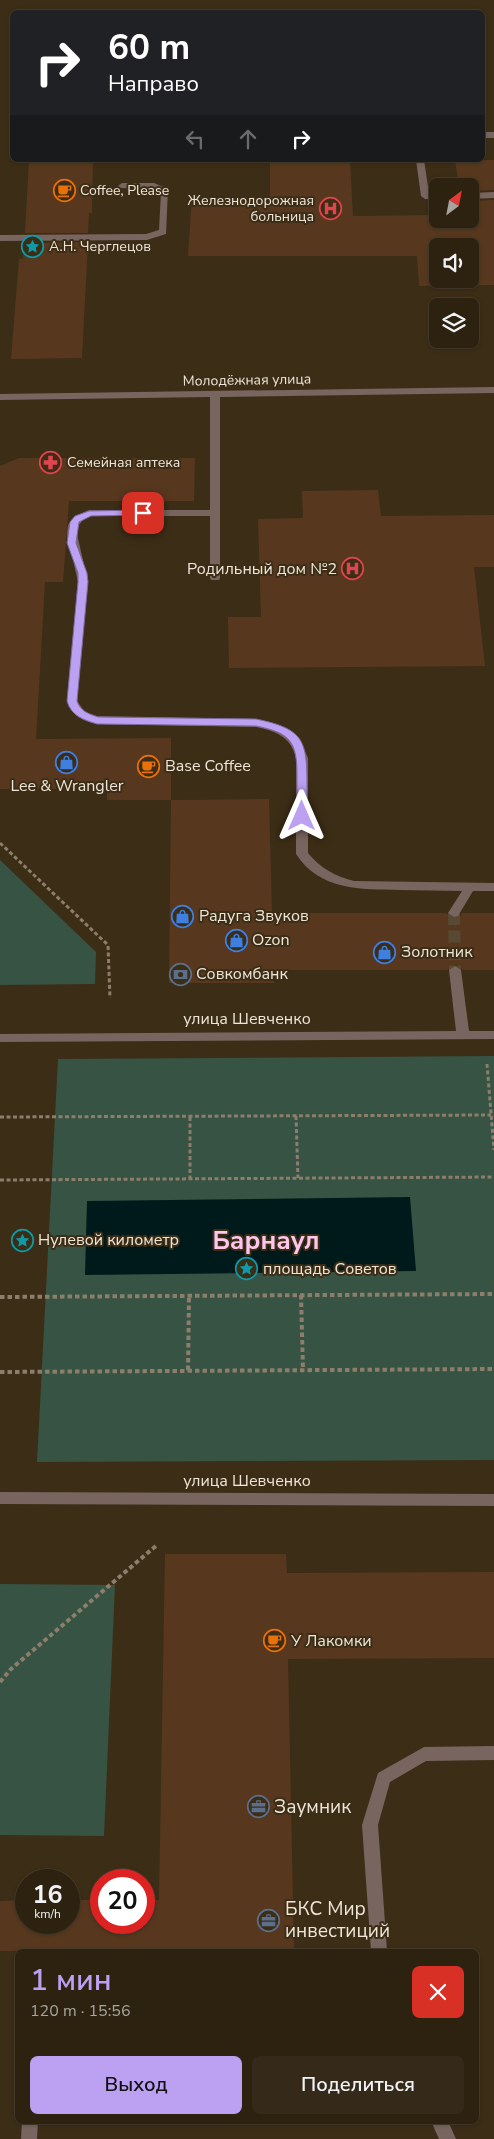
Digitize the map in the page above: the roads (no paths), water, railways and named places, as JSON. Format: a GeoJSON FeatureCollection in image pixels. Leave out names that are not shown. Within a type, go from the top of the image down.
{"type":"FeatureCollection","features":[{"type":"Feature","properties":{"kind":"street"},"geometry":{"type":"LineString","coordinates":[[420,162],[425,196],[429,196]]}},
{"type":"Feature","properties":{"kind":"street"},"geometry":{"type":"LineString","coordinates":[[0,238],[147,237],[163,232],[165,191],[154,186],[122,186]]}},
{"type":"Feature","properties":{"kind":"street"},"geometry":{"type":"LineString","coordinates":[[479,196],[494,195]]}},
{"type":"Feature","properties":{"kind":"street","name":"Молодёжная улица"},"geometry":{"type":"LineString","coordinates":[[0,397],[494,390]]}},
{"type":"Feature","properties":{"kind":"street"},"geometry":{"type":"LineString","coordinates":[[215,394],[215,578]]}},
{"type":"Feature","properties":{"kind":"street"},"geometry":{"type":"LineString","coordinates":[[215,513],[89,513],[78,518],[75,522],[72,543],[83,582],[72,701],[74,707],[82,715],[97,720],[256,723],[284,731],[294,739],[301,752],[302,854],[309,864],[320,873],[336,881],[354,886],[494,887]]}},
{"type":"Feature","properties":{"kind":"street"},"geometry":{"type":"LineString","coordinates":[[454,913],[470,887]]}},
{"type":"Feature","properties":{"kind":"street"},"geometry":{"type":"LineString","coordinates":[[455,970],[463,1035]]}},
{"type":"Feature","properties":{"kind":"street","name":"улица Шевченко"},"geometry":{"type":"LineString","coordinates":[[0,1038],[490,1035]]}},
{"type":"Feature","properties":{"kind":"street","name":"улица Шевченко"},"geometry":{"type":"LineString","coordinates":[[0,1498],[494,1500]]}},
{"type":"Feature","properties":{"kind":"street"},"geometry":{"type":"LineString","coordinates":[[379,1949],[370,1825],[383,1778],[424,1754],[494,1753]]}},
{"type":"Feature","properties":{"kind":"street"},"geometry":{"type":"LineString","coordinates":[[29,2139],[30,2124]]}},
{"type":"Feature","properties":{"kind":"street"},"geometry":{"type":"LineString","coordinates":[[440,2124],[448,2139]]}},
{"type":"Feature","properties":{"kind":"water"},"geometry":{"type":"Polygon","coordinates":[[[410,1197],[416,1271],[85,1275],[87,1201],[410,1197]]]}},
{"type":"Feature","properties":{"kind":"tunnel"},"geometry":{"type":"LineString","coordinates":[[454,913],[455,970]]}},
{"type":"Feature","properties":{"kind":"place","name":"Coffee, Please"},"geometry":{"type":"Point","coordinates":[64,190]}},
{"type":"Feature","properties":{"kind":"place","name":"Железнодорожная больница"},"geometry":{"type":"Point","coordinates":[330,208]}},
{"type":"Feature","properties":{"kind":"place","name":"А.Н. Черглецов"},"geometry":{"type":"Point","coordinates":[33,246]}},
{"type":"Feature","properties":{"kind":"place","name":"Семейная аптека"},"geometry":{"type":"Point","coordinates":[51,462]}},
{"type":"Feature","properties":{"kind":"place","name":"Родильный дом №2"},"geometry":{"type":"Point","coordinates":[353,569]}},
{"type":"Feature","properties":{"kind":"place","name":"Lee & Wrangler"},"geometry":{"type":"Point","coordinates":[67,762]}},
{"type":"Feature","properties":{"kind":"place","name":"Base Coffee"},"geometry":{"type":"Point","coordinates":[149,766]}},
{"type":"Feature","properties":{"kind":"place","name":"Радуга Звуков"},"geometry":{"type":"Point","coordinates":[183,916]}},
{"type":"Feature","properties":{"kind":"place","name":"Ozon"},"geometry":{"type":"Point","coordinates":[236,940]}},
{"type":"Feature","properties":{"kind":"place","name":"Золотник"},"geometry":{"type":"Point","coordinates":[385,952]}},
{"type":"Feature","properties":{"kind":"place","name":"Совкомбанк"},"geometry":{"type":"Point","coordinates":[180,974]}},
{"type":"Feature","properties":{"kind":"place","name":"Нулевой километр"},"geometry":{"type":"Point","coordinates":[22,1240]}},
{"type":"Feature","properties":{"kind":"place","name":"площадь Советов"},"geometry":{"type":"Point","coordinates":[247,1269]}},
{"type":"Feature","properties":{"kind":"place","name":"У Лакомки"},"geometry":{"type":"Point","coordinates":[275,1641]}},
{"type":"Feature","properties":{"kind":"place","name":"Заумник"},"geometry":{"type":"Point","coordinates":[258,1807]}},
{"type":"Feature","properties":{"kind":"place","name":"БКС Мир инвестиций"},"geometry":{"type":"Point","coordinates":[269,1920]}},
{"type":"Feature","properties":{"kind":"district","name":"Барнаул"},"geometry":{"type":"Point","coordinates":[266,1240]}}]}
